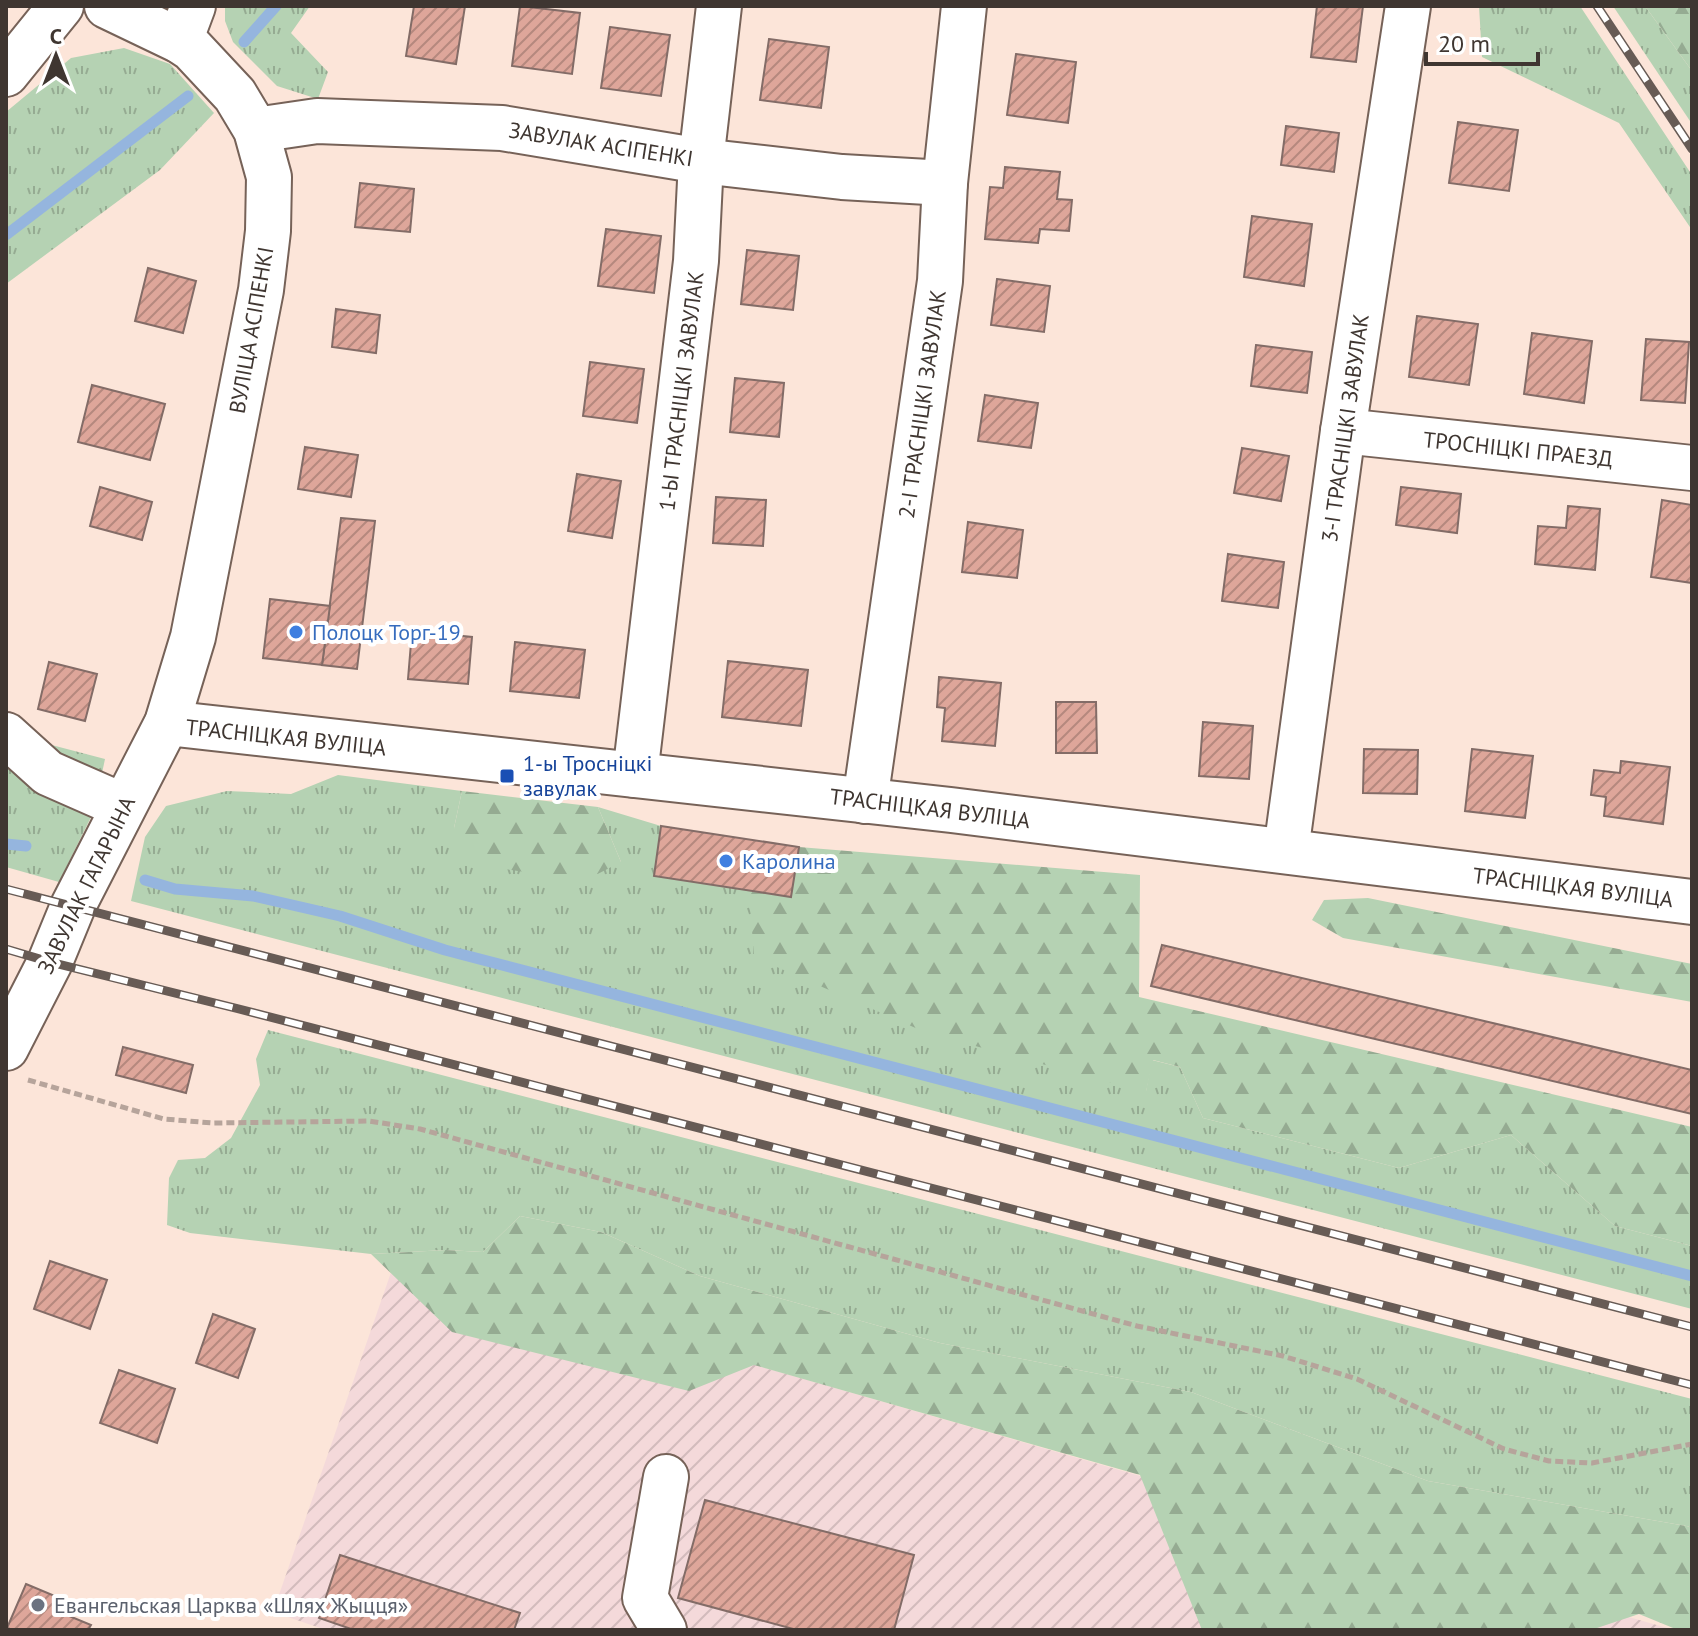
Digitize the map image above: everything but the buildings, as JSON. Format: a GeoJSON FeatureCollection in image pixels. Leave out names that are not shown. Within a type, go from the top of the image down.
{"type":"FeatureCollection","features":[{"type":"Feature","properties":{"kind":"street"},"geometry":{"type":"LineString","coordinates":[[6,74],[61,6]]}},
{"type":"Feature","properties":{"kind":"street","name":"ВУЛІЦА АСІПЕНКІ"},"geometry":{"type":"LineString","coordinates":[[107,6],[186,24],[192,49],[235,95],[256,130],[269,177],[268,231],[261,290],[193,637],[167,723]]}},
{"type":"Feature","properties":{"kind":"street","name":"1-Ы ТРАСНІЦКІ ЗАВУЛАК"},"geometry":{"type":"LineString","coordinates":[[635,775],[696,261],[701,161],[719,6]]}},
{"type":"Feature","properties":{"kind":"street","name":"2-І ТРАСНІЦКІ ЗАВУЛАК"},"geometry":{"type":"LineString","coordinates":[[865,801],[940,281],[945,183],[964,6]]}},
{"type":"Feature","properties":{"kind":"street","name":"3-І ТРАСНІЦКІ ЗАВУЛАК"},"geometry":{"type":"LineString","coordinates":[[1286,851],[1343,431],[1408,6]]}},
{"type":"Feature","properties":{"kind":"street","name":"ЗАВУЛАК АСІПЕНКІ"},"geometry":{"type":"LineString","coordinates":[[256,130],[317,121],[502,128],[701,161],[842,177],[945,183]]}},
{"type":"Feature","properties":{"kind":"street","name":"ТРОСНІЦКІ ПРАЕЗД"},"geometry":{"type":"LineString","coordinates":[[1343,431],[1692,468]]}},
{"type":"Feature","properties":{"kind":"street","name":"ТРАСНІЦКАЯ ВУЛІЦА"},"geometry":{"type":"LineString","coordinates":[[167,723],[865,801],[1692,902]]}},
{"type":"Feature","properties":{"kind":"street","name":"ЗАВУЛАК ГАГАРЫНА"},"geometry":{"type":"LineString","coordinates":[[13,1063],[73,906],[167,723]]}},
{"type":"Feature","properties":{"kind":"street"},"geometry":{"type":"LineString","coordinates":[[6,735],[48,773],[123,806]]}},
{"type":"Feature","properties":{"kind":"street"},"geometry":{"type":"LineString","coordinates":[[664,1630],[645,1598],[666,1477]]}},
{"type":"Feature","properties":{"kind":"path"},"geometry":{"type":"LineString","coordinates":[[13,1063],[164,1119],[213,1123],[369,1121],[420,1129],[1137,1326],[1283,1356],[1357,1379],[1504,1449],[1549,1461],[1592,1463],[1692,1444]]}},
{"type":"Feature","properties":{"kind":"shaded area"},"geometry":{"type":"Polygon","coordinates":[[[395,1261],[1674,1630],[326,1630],[273,1612],[395,1261]]]}},
{"type":"Feature","properties":{"kind":"green space"},"geometry":{"type":"Polygon","coordinates":[[[225,6],[310,6],[291,33],[328,72],[318,99],[277,86],[233,42],[225,21],[225,6]]]}},
{"type":"Feature","properties":{"kind":"green space"},"geometry":{"type":"Polygon","coordinates":[[[1479,6],[1580,6],[1692,175],[1692,230],[1619,123],[1482,57],[1479,6]]]}},
{"type":"Feature","properties":{"kind":"green space"},"geometry":{"type":"Polygon","coordinates":[[[1613,6],[1645,6],[1692,71],[1692,124],[1613,6]]]}},
{"type":"Feature","properties":{"kind":"green space"},"geometry":{"type":"Polygon","coordinates":[[[1645,6],[1692,6],[1692,71],[1645,6]]]}},
{"type":"Feature","properties":{"kind":"green space"},"geometry":{"type":"Polygon","coordinates":[[[124,48],[170,64],[214,113],[160,170],[6,284],[6,112],[71,58],[124,48]]]}},
{"type":"Feature","properties":{"kind":"green space"},"geometry":{"type":"Polygon","coordinates":[[[6,733],[105,759],[94,811],[59,882],[6,867],[6,733]]]}},
{"type":"Feature","properties":{"kind":"green space"},"geometry":{"type":"Polygon","coordinates":[[[338,775],[462,791],[454,828],[621,862],[598,807],[661,826],[654,876],[749,890],[1146,1091],[1152,1060],[1180,1067],[1203,1118],[1399,1168],[1511,1135],[1615,1226],[1692,1246],[1692,1309],[131,901],[145,837],[166,806],[227,791],[291,794],[338,775]]]}},
{"type":"Feature","properties":{"kind":"green space"},"geometry":{"type":"Polygon","coordinates":[[[462,791],[598,807],[621,862],[584,881],[478,865],[454,828],[462,791]]]}},
{"type":"Feature","properties":{"kind":"green space"},"geometry":{"type":"Polygon","coordinates":[[[799,847],[1140,875],[1139,997],[1692,1127],[1692,1246],[1615,1226],[1511,1135],[1399,1168],[1203,1118],[1180,1067],[1153,1060],[1146,1092],[927,1033],[754,957],[749,890],[791,896],[799,847]]]}},
{"type":"Feature","properties":{"kind":"green space"},"geometry":{"type":"Polygon","coordinates":[[[1368,898],[1692,964],[1692,1002],[1343,938],[1312,920],[1324,900],[1368,898]]]}},
{"type":"Feature","properties":{"kind":"green space"},"geometry":{"type":"Polygon","coordinates":[[[268,1030],[1692,1399],[1692,1527],[1428,1481],[1191,1392],[940,1343],[700,1276],[601,1232],[520,1216],[483,1252],[446,1250],[371,1254],[190,1233],[167,1225],[169,1178],[178,1160],[205,1158],[231,1138],[260,1085],[256,1059],[268,1030]]]}},
{"type":"Feature","properties":{"kind":"green space"},"geometry":{"type":"Polygon","coordinates":[[[520,1216],[601,1232],[700,1276],[940,1343],[1191,1392],[1428,1481],[1692,1527],[1692,1630],[1678,1630],[1639,1614],[1591,1630],[1202,1630],[1140,1475],[754,1365],[689,1391],[452,1332],[371,1254],[446,1250],[483,1252],[520,1216]]]}},
{"type":"Feature","properties":{"kind":"waterway"},"geometry":{"type":"LineString","coordinates":[[244,42],[276,6]]}},
{"type":"Feature","properties":{"kind":"waterway"},"geometry":{"type":"LineString","coordinates":[[6,235],[188,96]]}},
{"type":"Feature","properties":{"kind":"waterway"},"geometry":{"type":"LineString","coordinates":[[6,844],[26,846]]}},
{"type":"Feature","properties":{"kind":"waterway"},"geometry":{"type":"LineString","coordinates":[[145,880],[175,889],[253,896],[340,916],[445,950],[1692,1276]]}},
{"type":"Feature","properties":{"kind":"railway"},"geometry":{"type":"LineString","coordinates":[[1597,6],[1692,149]]}},
{"type":"Feature","properties":{"kind":"railway"},"geometry":{"type":"LineString","coordinates":[[6,889],[1692,1327]]}},
{"type":"Feature","properties":{"kind":"railway"},"geometry":{"type":"LineString","coordinates":[[6,949],[1692,1385]]}},
{"type":"Feature","properties":{"kind":"place","name":"Полоцк Торг-19"},"geometry":{"type":"Point","coordinates":[296,632]}},
{"type":"Feature","properties":{"kind":"place","name":"1-ы Тросніцкі завулак"},"geometry":{"type":"Point","coordinates":[507,776]}},
{"type":"Feature","properties":{"kind":"place","name":"Каролина"},"geometry":{"type":"Point","coordinates":[726,861]}},
{"type":"Feature","properties":{"kind":"place","name":"Евангельская Царква «Шлях Жыцця»"},"geometry":{"type":"Point","coordinates":[38,1605]}}]}
